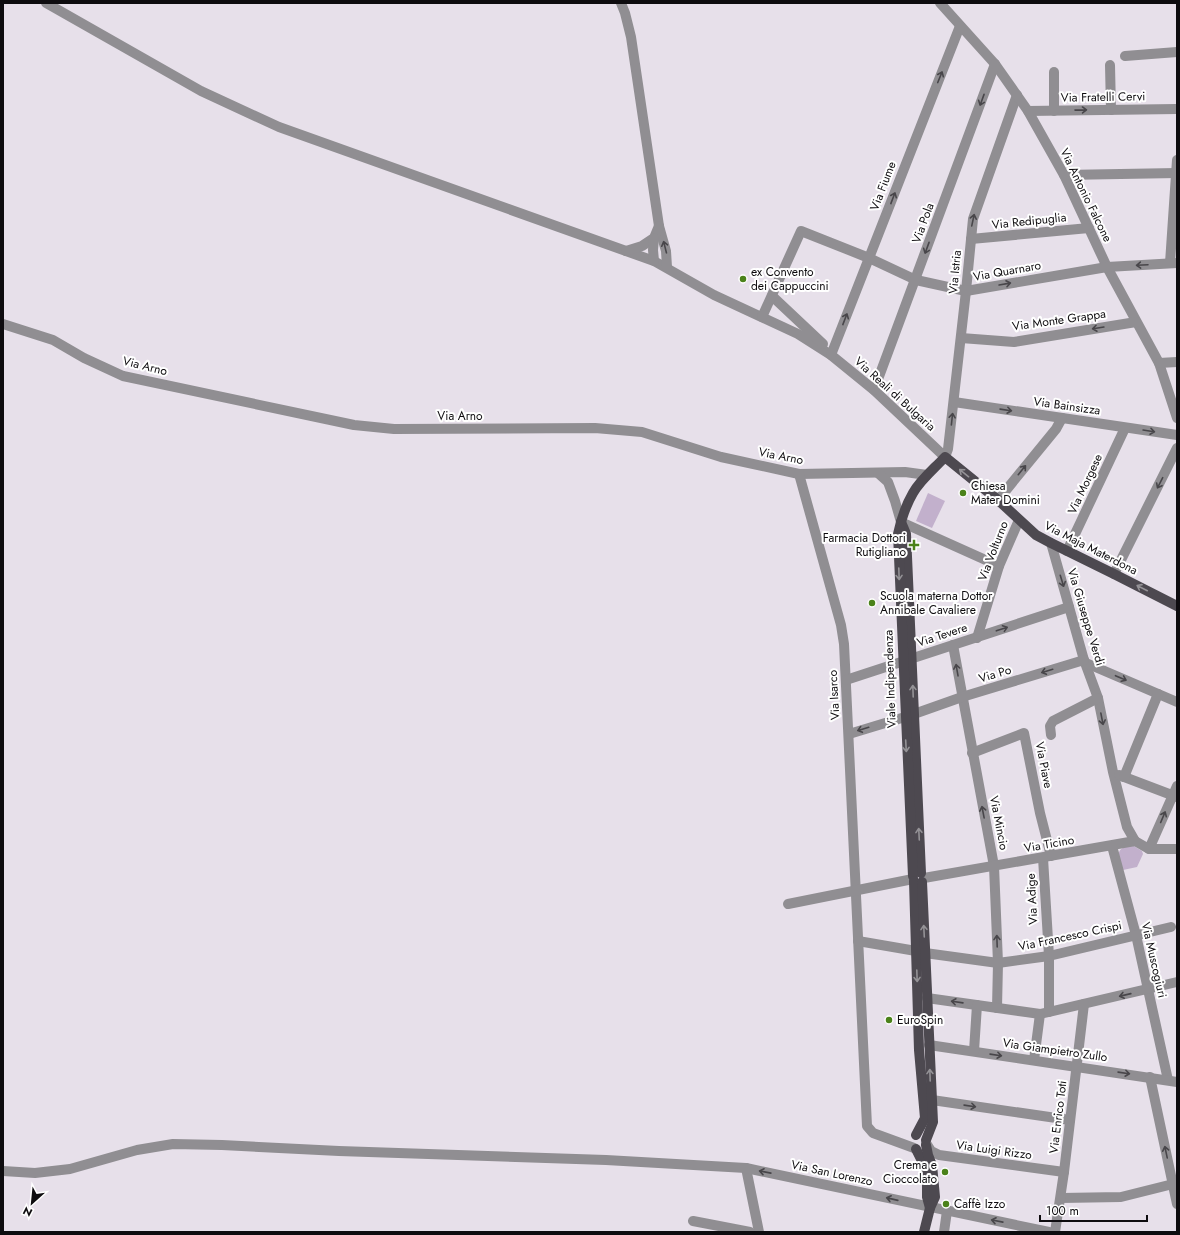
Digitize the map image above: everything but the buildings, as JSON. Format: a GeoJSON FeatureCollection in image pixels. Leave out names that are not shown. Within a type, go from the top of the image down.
{"type":"FeatureCollection","features":[{"type":"Feature","properties":{"kind":"main road","name":"Viale Indipendenza"},"geometry":{"type":"LineString","coordinates":[[915,1136],[925,1118],[919,1050],[921,952],[907,660],[898,534],[901,522],[914,492],[945,457]]}},
{"type":"Feature","properties":{"kind":"main road","name":"Via Maja Materdona"},"geometry":{"type":"LineString","coordinates":[[945,457],[998,500],[1036,535],[1177,606]]}},
{"type":"Feature","properties":{"kind":"main road","name":"Viale Indipendenza"},"geometry":{"type":"LineString","coordinates":[[921,952],[927,998],[933,1122],[926,1143]]}},
{"type":"Feature","properties":{"kind":"main road"},"geometry":{"type":"LineString","coordinates":[[924,1232],[930,1208],[935,1197],[932,1166],[926,1143],[921,1135],[915,1136],[911,1144],[915,1148],[927,1171],[927,1197],[930,1208]]}},
{"type":"Feature","properties":{"kind":"main road"},"geometry":{"type":"LineString","coordinates":[[915,1148],[923,1149],[926,1143]]}},
{"type":"Feature","properties":{"kind":"street","name":"Via Reali di Bulgaria"},"geometry":{"type":"LineString","coordinates":[[46,3],[201,91],[272,124],[654,261],[667,267],[699,288],[798,334],[829,354],[874,390],[945,457]]}},
{"type":"Feature","properties":{"kind":"street"},"geometry":{"type":"LineString","coordinates":[[621,3],[631,37],[659,226],[666,251],[667,267]]}},
{"type":"Feature","properties":{"kind":"street","name":"Via Antonio Falcone"},"geometry":{"type":"LineString","coordinates":[[940,3],[995,64],[1028,111],[1064,175],[1107,266],[1159,363],[1177,418]]}},
{"type":"Feature","properties":{"kind":"street","name":"Via Fiume"},"geometry":{"type":"LineString","coordinates":[[829,354],[869,258],[960,26]]}},
{"type":"Feature","properties":{"kind":"street"},"geometry":{"type":"LineString","coordinates":[[1126,56],[1177,52]]}},
{"type":"Feature","properties":{"kind":"street","name":"Via Pola"},"geometry":{"type":"LineString","coordinates":[[874,390],[995,64]]}},
{"type":"Feature","properties":{"kind":"street"},"geometry":{"type":"LineString","coordinates":[[1110,65],[1111,110]]}},
{"type":"Feature","properties":{"kind":"street"},"geometry":{"type":"LineString","coordinates":[[1054,72],[1054,111]]}},
{"type":"Feature","properties":{"kind":"street","name":"Via Istria"},"geometry":{"type":"LineString","coordinates":[[945,457],[948,449],[954,402],[973,219],[1017,95]]}},
{"type":"Feature","properties":{"kind":"street","name":"Via Fratelli Cervi"},"geometry":{"type":"LineString","coordinates":[[1028,111],[1177,109]]}},
{"type":"Feature","properties":{"kind":"street"},"geometry":{"type":"LineString","coordinates":[[1174,263],[1177,160]]}},
{"type":"Feature","properties":{"kind":"street"},"geometry":{"type":"LineString","coordinates":[[1064,175],[1176,173]]}},
{"type":"Feature","properties":{"kind":"street"},"geometry":{"type":"LineString","coordinates":[[654,261],[654,238],[659,226]]}},
{"type":"Feature","properties":{"kind":"street","name":"Via Redipuglia"},"geometry":{"type":"LineString","coordinates":[[971,240],[1089,228]]}},
{"type":"Feature","properties":{"kind":"street","name":"Via Quarnaro"},"geometry":{"type":"LineString","coordinates":[[772,296],[801,231],[869,258],[916,280],[966,291],[1107,266],[1174,263]]}},
{"type":"Feature","properties":{"kind":"street"},"geometry":{"type":"LineString","coordinates":[[626,251],[642,246],[654,238]]}},
{"type":"Feature","properties":{"kind":"street","name":"Via Reali di Bulgaria"},"geometry":{"type":"LineString","coordinates":[[772,296],[823,344],[829,354]]}},
{"type":"Feature","properties":{"kind":"street"},"geometry":{"type":"LineString","coordinates":[[762,317],[772,296]]}},
{"type":"Feature","properties":{"kind":"street","name":"Via Monte Grappa"},"geometry":{"type":"LineString","coordinates":[[961,338],[1014,342],[1136,322]]}},
{"type":"Feature","properties":{"kind":"street","name":"Via Arno"},"geometry":{"type":"LineString","coordinates":[[3,324],[53,340],[84,358],[123,376],[354,425],[394,429],[595,428],[642,432],[721,457],[799,474],[905,472],[927,476]]}},
{"type":"Feature","properties":{"kind":"street"},"geometry":{"type":"LineString","coordinates":[[1159,363],[1177,362]]}},
{"type":"Feature","properties":{"kind":"street","name":"Via Bainsizza"},"geometry":{"type":"LineString","coordinates":[[954,402],[1177,435]]}},
{"type":"Feature","properties":{"kind":"street"},"geometry":{"type":"LineString","coordinates":[[998,500],[1056,429],[1062,418]]}},
{"type":"Feature","properties":{"kind":"street","name":"Via Morgese"},"geometry":{"type":"LineString","coordinates":[[1067,551],[1125,428]]}},
{"type":"Feature","properties":{"kind":"street"},"geometry":{"type":"LineString","coordinates":[[1114,574],[1177,448]]}},
{"type":"Feature","properties":{"kind":"street"},"geometry":{"type":"LineString","coordinates":[[878,473],[888,482],[901,522],[999,566]]}},
{"type":"Feature","properties":{"kind":"street","name":"Via Isarco"},"geometry":{"type":"LineString","coordinates":[[799,474],[844,644],[868,1126],[873,1133],[880,1136]]}},
{"type":"Feature","properties":{"kind":"street","name":"Via Volturno"},"geometry":{"type":"LineString","coordinates":[[976,638],[999,566],[1019,520]]}},
{"type":"Feature","properties":{"kind":"street","name":"Via Giuseppe Verdi"},"geometry":{"type":"LineString","coordinates":[[1050,543],[1085,661],[1098,698],[1126,827],[1135,841]]}},
{"type":"Feature","properties":{"kind":"street","name":"Via Tevere"},"geometry":{"type":"LineString","coordinates":[[846,680],[1069,607]]}},
{"type":"Feature","properties":{"kind":"street","name":"Via Mincio"},"geometry":{"type":"LineString","coordinates":[[953,645],[994,866],[998,963],[997,1008]]}},
{"type":"Feature","properties":{"kind":"street"},"geometry":{"type":"LineString","coordinates":[[1085,661],[1177,702]]}},
{"type":"Feature","properties":{"kind":"street","name":"Via Po"},"geometry":{"type":"LineString","coordinates":[[849,734],[909,716],[962,697],[1085,661]]}},
{"type":"Feature","properties":{"kind":"street"},"geometry":{"type":"LineString","coordinates":[[1124,777],[1158,694]]}},
{"type":"Feature","properties":{"kind":"street"},"geometry":{"type":"LineString","coordinates":[[1051,735],[1050,726],[1053,720],[1098,698]]}},
{"type":"Feature","properties":{"kind":"street","name":"Via Piave"},"geometry":{"type":"LineString","coordinates":[[972,753],[1024,733],[1047,857]]}},
{"type":"Feature","properties":{"kind":"street"},"geometry":{"type":"LineString","coordinates":[[1113,772],[1175,796]]}},
{"type":"Feature","properties":{"kind":"street"},"geometry":{"type":"LineString","coordinates":[[1150,849],[1175,796],[1177,786]]}},
{"type":"Feature","properties":{"kind":"street"},"geometry":{"type":"LineString","coordinates":[[1135,841],[1150,849],[1177,849]]}},
{"type":"Feature","properties":{"kind":"street","name":"Via Ticino"},"geometry":{"type":"LineString","coordinates":[[788,904],[918,878],[1135,841]]}},
{"type":"Feature","properties":{"kind":"street","name":"Via Muscogiuri"},"geometry":{"type":"LineString","coordinates":[[1112,846],[1136,935],[1148,989],[1172,1081]]}},
{"type":"Feature","properties":{"kind":"street","name":"Via Adige"},"geometry":{"type":"LineString","coordinates":[[1034,1060],[1044,1013],[1049,956],[1047,857]]}},
{"type":"Feature","properties":{"kind":"street","name":"Via Francesco Crispi"},"geometry":{"type":"LineString","coordinates":[[858,941],[998,963],[1049,956],[1171,927]]}},
{"type":"Feature","properties":{"kind":"street"},"geometry":{"type":"LineString","coordinates":[[927,998],[1044,1013],[1177,982]]}},
{"type":"Feature","properties":{"kind":"street","name":"Via Enrico Toti"},"geometry":{"type":"LineString","coordinates":[[1054,1232],[1061,1198],[1084,1004]]}},
{"type":"Feature","properties":{"kind":"street"},"geometry":{"type":"LineString","coordinates":[[974,1051],[977,1005]]}},
{"type":"Feature","properties":{"kind":"street","name":"Via Giampietro Zullo"},"geometry":{"type":"LineString","coordinates":[[929,1045],[1172,1081]]}},
{"type":"Feature","properties":{"kind":"street"},"geometry":{"type":"LineString","coordinates":[[1150,1077],[1175,1184],[1177,1204]]}},
{"type":"Feature","properties":{"kind":"street"},"geometry":{"type":"LineString","coordinates":[[932,1100],[1070,1120]]}},
{"type":"Feature","properties":{"kind":"street"},"geometry":{"type":"LineString","coordinates":[[880,1136],[902,1138],[915,1136]]}},
{"type":"Feature","properties":{"kind":"street"},"geometry":{"type":"LineString","coordinates":[[880,1136],[915,1148]]}},
{"type":"Feature","properties":{"kind":"street","name":"Via Luigi Rizzo"},"geometry":{"type":"LineString","coordinates":[[926,1143],[931,1151],[939,1156],[1064,1172]]}},
{"type":"Feature","properties":{"kind":"street","name":"Via San Lorenzo"},"geometry":{"type":"LineString","coordinates":[[3,1171],[35,1173],[70,1169],[137,1150],[173,1144],[222,1145],[347,1152],[606,1160],[746,1168],[809,1180],[930,1208],[1049,1232]]}},
{"type":"Feature","properties":{"kind":"street"},"geometry":{"type":"LineString","coordinates":[[746,1168],[759,1232]]}},
{"type":"Feature","properties":{"kind":"street"},"geometry":{"type":"LineString","coordinates":[[1061,1198],[1121,1197],[1175,1184]]}},
{"type":"Feature","properties":{"kind":"street"},"geometry":{"type":"LineString","coordinates":[[944,1232],[947,1211]]}},
{"type":"Feature","properties":{"kind":"street"},"geometry":{"type":"LineString","coordinates":[[693,1221],[750,1232]]}},
{"type":"Feature","properties":{"kind":"shaded area"},"geometry":{"type":"Polygon","coordinates":[[[928,493],[945,501],[932,528],[916,521],[928,493]]]}},
{"type":"Feature","properties":{"kind":"shaded area"},"geometry":{"type":"Polygon","coordinates":[[[1132,845],[1142,851],[1143,854],[1137,867],[1123,870],[1119,853],[1122,848],[1132,845]]]}},
{"type":"Feature","properties":{"kind":"place","name":"ex Convento dei Cappuccini"},"geometry":{"type":"Point","coordinates":[743,279]}},
{"type":"Feature","properties":{"kind":"place","name":"Chiesa Mater Domini"},"geometry":{"type":"Point","coordinates":[963,493]}},
{"type":"Feature","properties":{"kind":"place","name":"Farmacia Dottori Rutigliano"},"geometry":{"type":"Point","coordinates":[914,545]}},
{"type":"Feature","properties":{"kind":"place","name":"Scuola materna Dottor Annibale Cavaliere"},"geometry":{"type":"Point","coordinates":[872,603]}},
{"type":"Feature","properties":{"kind":"place","name":"EuroSpin"},"geometry":{"type":"Point","coordinates":[889,1020]}},
{"type":"Feature","properties":{"kind":"place","name":"Crema e Cioccolato"},"geometry":{"type":"Point","coordinates":[945,1172]}},
{"type":"Feature","properties":{"kind":"place","name":"Caffè Izzo"},"geometry":{"type":"Point","coordinates":[946,1204]}}]}
